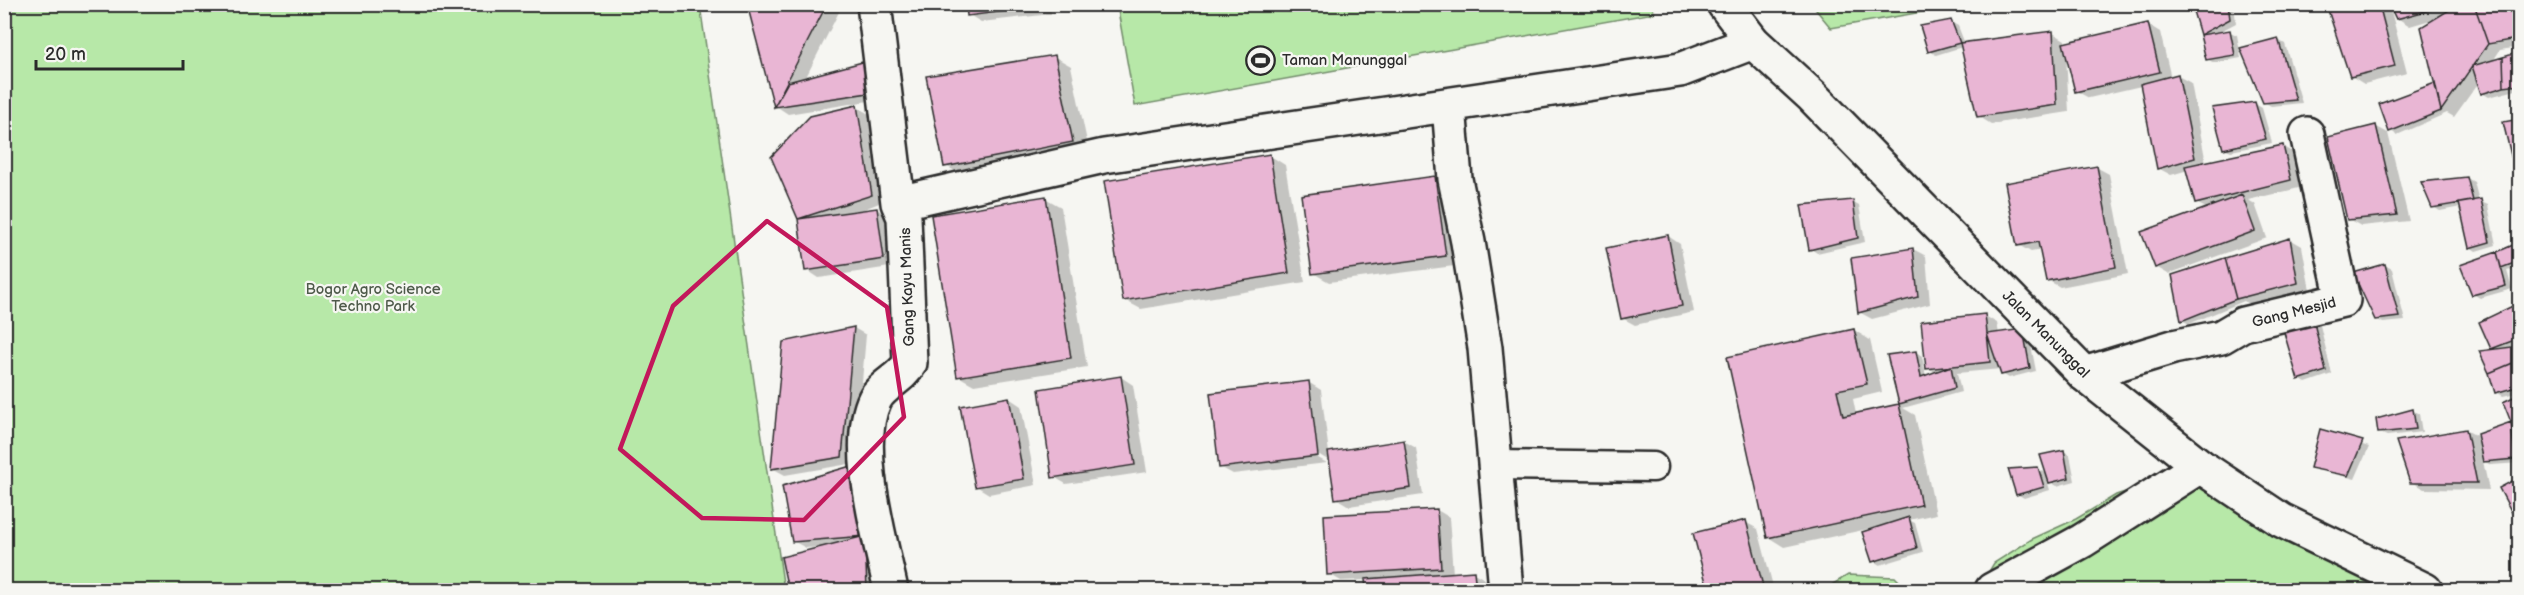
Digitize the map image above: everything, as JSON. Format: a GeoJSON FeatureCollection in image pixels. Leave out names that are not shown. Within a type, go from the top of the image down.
{"type":"FeatureCollection","features":[{"type":"Feature","properties":{"kind":"street","name":"Gang Kayu Manis"},"geometry":{"type":"LineString","coordinates":[[874,4],[898,203],[904,217],[910,363],[905,372],[876,398],[866,441],[870,484],[891,591]]}},
{"type":"Feature","properties":{"kind":"street","name":"Jalan Manunggal"},"geometry":{"type":"LineString","coordinates":[[1724,4],[1753,42],[1811,95],[2084,374],[2200,466],[2281,520],[2425,591]]}},
{"type":"Feature","properties":{"kind":"street"},"geometry":{"type":"LineString","coordinates":[[898,203],[1104,156],[1680,70],[1753,42]]}},
{"type":"Feature","properties":{"kind":"street"},"geometry":{"type":"LineString","coordinates":[[1449,106],[1455,179],[1485,348],[1506,591]]}},
{"type":"Feature","properties":{"kind":"street","name":"Gang Mesjid"},"geometry":{"type":"LineString","coordinates":[[2084,374],[2172,347],[2221,337],[2243,324],[2343,300],[2307,134]]}},
{"type":"Feature","properties":{"kind":"street"},"geometry":{"type":"LineString","coordinates":[[1992,591],[2082,541],[2200,466]]}},
{"type":"Feature","properties":{"kind":"lane"},"geometry":{"type":"LineString","coordinates":[[1495,465],[1653,467]]}},
{"type":"Feature","properties":{"kind":"highlighted area"},"geometry":{"type":"Polygon","coordinates":[[[767,221],[887,307],[904,417],[804,520],[702,518],[620,449],[673,306],[767,221]]]}},
{"type":"Feature","properties":{"kind":"green space","name":"Taman Manunggal"},"geometry":{"type":"Polygon","coordinates":[[[1652,4],[1654,13],[1135,106],[1117,5],[1652,4]]]}},
{"type":"Feature","properties":{"kind":"green space","name":"Bogor Agro Science Techno Park"},"geometry":{"type":"Polygon","coordinates":[[[4,5],[700,5],[784,590],[5,590],[4,5]]]}},
{"type":"Feature","properties":{"kind":"green space"},"geometry":{"type":"Polygon","coordinates":[[[1812,5],[1962,5],[1831,28],[1812,5]]]}},
{"type":"Feature","properties":{"kind":"green space"},"geometry":{"type":"Polygon","coordinates":[[[2183,473],[2418,590],[1978,590],[1994,563],[2032,539],[2076,519],[2116,495],[2183,473]]]}},
{"type":"Feature","properties":{"kind":"green space"},"geometry":{"type":"Polygon","coordinates":[[[1848,575],[1895,577],[1908,590],[1823,590],[1848,575]]]}},
{"type":"Feature","properties":{"kind":"building"},"geometry":{"type":"Polygon","coordinates":[[[747,4],[827,4],[774,107],[747,4]]]}},
{"type":"Feature","properties":{"kind":"building"},"geometry":{"type":"Polygon","coordinates":[[[966,4],[1038,4],[1039,7],[967,16],[966,4]]]}},
{"type":"Feature","properties":{"kind":"building"},"geometry":{"type":"Polygon","coordinates":[[[2191,4],[2228,4],[2230,19],[2200,35],[2191,4]]]}},
{"type":"Feature","properties":{"kind":"building"},"geometry":{"type":"Polygon","coordinates":[[[2326,4],[2379,4],[2395,66],[2350,77],[2326,4]]]}},
{"type":"Feature","properties":{"kind":"building"},"geometry":{"type":"Polygon","coordinates":[[[2389,4],[2440,4],[2441,7],[2396,19],[2389,4]]]}},
{"type":"Feature","properties":{"kind":"building"},"geometry":{"type":"Polygon","coordinates":[[[2459,4],[2474,4],[2488,44],[2441,111],[2421,27],[2459,4]]]}},
{"type":"Feature","properties":{"kind":"building"},"geometry":{"type":"Polygon","coordinates":[[[2474,4],[2510,4],[2517,39],[2488,44],[2474,4]]]}},
{"type":"Feature","properties":{"kind":"building"},"geometry":{"type":"Polygon","coordinates":[[[1951,20],[1960,43],[1928,52],[1920,26],[1951,20]]]}},
{"type":"Feature","properties":{"kind":"building"},"geometry":{"type":"Polygon","coordinates":[[[2148,23],[2160,72],[2075,92],[2063,43],[2148,23]]]}},
{"type":"Feature","properties":{"kind":"building"},"geometry":{"type":"Polygon","coordinates":[[[2230,30],[2235,55],[2206,60],[2200,35],[2230,30]]]}},
{"type":"Feature","properties":{"kind":"building"},"geometry":{"type":"Polygon","coordinates":[[[2053,31],[2057,105],[1977,117],[1960,43],[2053,31]]]}},
{"type":"Feature","properties":{"kind":"building"},"geometry":{"type":"Polygon","coordinates":[[[2278,38],[2296,100],[2263,103],[2240,48],[2278,38]]]}},
{"type":"Feature","properties":{"kind":"building"},"geometry":{"type":"Polygon","coordinates":[[[2520,52],[2520,85],[2504,87],[2503,57],[2520,52]]]}},
{"type":"Feature","properties":{"kind":"building"},"geometry":{"type":"Polygon","coordinates":[[[1055,55],[1073,142],[944,167],[926,76],[1055,55]]]}},
{"type":"Feature","properties":{"kind":"building"},"geometry":{"type":"Polygon","coordinates":[[[2503,57],[2504,87],[2481,94],[2472,66],[2503,57]]]}},
{"type":"Feature","properties":{"kind":"building"},"geometry":{"type":"Polygon","coordinates":[[[870,60],[875,92],[774,107],[788,82],[870,60]]]}},
{"type":"Feature","properties":{"kind":"building"},"geometry":{"type":"Polygon","coordinates":[[[2178,74],[2195,158],[2157,169],[2140,84],[2178,74]]]}},
{"type":"Feature","properties":{"kind":"building"},"geometry":{"type":"Polygon","coordinates":[[[2435,83],[2441,111],[2389,132],[2379,104],[2435,83]]]}},
{"type":"Feature","properties":{"kind":"building"},"geometry":{"type":"Polygon","coordinates":[[[2255,102],[2266,139],[2223,149],[2212,108],[2255,102]]]}},
{"type":"Feature","properties":{"kind":"building"},"geometry":{"type":"Polygon","coordinates":[[[857,105],[872,195],[798,219],[771,157],[810,116],[857,105]]]}},
{"type":"Feature","properties":{"kind":"building"},"geometry":{"type":"Polygon","coordinates":[[[2520,119],[2520,193],[2503,122],[2520,119]]]}},
{"type":"Feature","properties":{"kind":"building"},"geometry":{"type":"Polygon","coordinates":[[[2376,125],[2397,215],[2347,220],[2328,137],[2376,125]]]}},
{"type":"Feature","properties":{"kind":"building"},"geometry":{"type":"Polygon","coordinates":[[[2283,145],[2291,180],[2195,204],[2185,166],[2283,145]]]}},
{"type":"Feature","properties":{"kind":"building"},"geometry":{"type":"Polygon","coordinates":[[[1270,154],[1289,273],[1123,301],[1104,181],[1270,154]]]}},
{"type":"Feature","properties":{"kind":"building"},"geometry":{"type":"Polygon","coordinates":[[[2097,166],[2116,267],[2046,281],[2038,242],[2017,246],[2005,183],[2097,166]]]}},
{"type":"Feature","properties":{"kind":"building"},"geometry":{"type":"Polygon","coordinates":[[[1435,176],[1446,256],[1312,274],[1301,195],[1435,176]]]}},
{"type":"Feature","properties":{"kind":"building"},"geometry":{"type":"Polygon","coordinates":[[[2467,177],[2473,201],[2432,208],[2421,182],[2467,177]]]}},
{"type":"Feature","properties":{"kind":"building"},"geometry":{"type":"Polygon","coordinates":[[[2242,195],[2255,231],[2155,268],[2141,232],[2242,195]]]}},
{"type":"Feature","properties":{"kind":"building"},"geometry":{"type":"Polygon","coordinates":[[[1046,196],[1071,358],[957,377],[931,215],[1046,196]]]}},
{"type":"Feature","properties":{"kind":"building"},"geometry":{"type":"Polygon","coordinates":[[[2481,199],[2490,242],[2469,248],[2459,203],[2481,199]]]}},
{"type":"Feature","properties":{"kind":"building"},"geometry":{"type":"Polygon","coordinates":[[[1853,200],[1858,238],[1809,250],[1801,205],[1853,200]]]}},
{"type":"Feature","properties":{"kind":"building"},"geometry":{"type":"Polygon","coordinates":[[[877,208],[884,259],[805,271],[798,219],[877,208]]]}},
{"type":"Feature","properties":{"kind":"building"},"geometry":{"type":"Polygon","coordinates":[[[1668,235],[1682,306],[1621,319],[1606,248],[1668,235]]]}},
{"type":"Feature","properties":{"kind":"building"},"geometry":{"type":"Polygon","coordinates":[[[2290,238],[2298,283],[2236,299],[2225,258],[2290,238]]]}},
{"type":"Feature","properties":{"kind":"building"},"geometry":{"type":"Polygon","coordinates":[[[2520,242],[2520,261],[2501,268],[2497,252],[2520,242]]]}},
{"type":"Feature","properties":{"kind":"building"},"geometry":{"type":"Polygon","coordinates":[[[1913,248],[1918,297],[1858,313],[1851,258],[1913,248]]]}},
{"type":"Feature","properties":{"kind":"building"},"geometry":{"type":"Polygon","coordinates":[[[2497,252],[2506,286],[2472,295],[2460,265],[2497,252]]]}},
{"type":"Feature","properties":{"kind":"building"},"geometry":{"type":"Polygon","coordinates":[[[2225,258],[2236,299],[2181,321],[2172,275],[2225,258]]]}},
{"type":"Feature","properties":{"kind":"building"},"geometry":{"type":"Polygon","coordinates":[[[2385,264],[2399,317],[2375,320],[2353,273],[2385,264]]]}},
{"type":"Feature","properties":{"kind":"building"},"geometry":{"type":"Polygon","coordinates":[[[2519,303],[2520,338],[2491,349],[2479,322],[2519,303]]]}},
{"type":"Feature","properties":{"kind":"building"},"geometry":{"type":"Polygon","coordinates":[[[1985,314],[1990,362],[1926,369],[1921,321],[1985,314]]]}},
{"type":"Feature","properties":{"kind":"building"},"geometry":{"type":"Polygon","coordinates":[[[2313,319],[2326,371],[2298,380],[2283,329],[2313,319]]]}},
{"type":"Feature","properties":{"kind":"building"},"geometry":{"type":"Polygon","coordinates":[[[854,327],[842,457],[771,469],[783,342],[854,327]]]}},
{"type":"Feature","properties":{"kind":"building"},"geometry":{"type":"Polygon","coordinates":[[[1854,329],[1867,384],[1837,390],[1843,416],[1899,404],[1921,505],[1767,538],[1727,357],[1854,329]]]}},
{"type":"Feature","properties":{"kind":"building"},"geometry":{"type":"Polygon","coordinates":[[[2023,329],[2030,368],[2001,375],[1987,334],[2023,329]]]}},
{"type":"Feature","properties":{"kind":"building"},"geometry":{"type":"Polygon","coordinates":[[[2520,346],[2520,360],[2489,373],[2479,351],[2520,346]]]}},
{"type":"Feature","properties":{"kind":"building"},"geometry":{"type":"Polygon","coordinates":[[[1916,351],[1921,377],[1951,366],[1955,388],[1899,404],[1887,355],[1916,351]]]}},
{"type":"Feature","properties":{"kind":"building"},"geometry":{"type":"Polygon","coordinates":[[[2520,360],[2520,386],[2495,393],[2489,373],[2520,360]]]}},
{"type":"Feature","properties":{"kind":"building"},"geometry":{"type":"Polygon","coordinates":[[[1121,376],[1135,465],[1052,478],[1039,389],[1121,376]]]}},
{"type":"Feature","properties":{"kind":"building"},"geometry":{"type":"Polygon","coordinates":[[[1309,381],[1318,456],[1219,468],[1210,393],[1309,381]]]}},
{"type":"Feature","properties":{"kind":"building"},"geometry":{"type":"Polygon","coordinates":[[[2520,394],[2520,420],[2511,422],[2503,402],[2520,394]]]}},
{"type":"Feature","properties":{"kind":"building"},"geometry":{"type":"Polygon","coordinates":[[[1009,397],[1024,479],[975,487],[960,406],[1009,397]]]}},
{"type":"Feature","properties":{"kind":"building"},"geometry":{"type":"Polygon","coordinates":[[[2413,409],[2416,429],[2378,433],[2376,419],[2413,409]]]}},
{"type":"Feature","properties":{"kind":"building"},"geometry":{"type":"Polygon","coordinates":[[[2511,422],[2515,459],[2483,462],[2477,434],[2511,422]]]}},
{"type":"Feature","properties":{"kind":"building"},"geometry":{"type":"Polygon","coordinates":[[[2320,429],[2363,441],[2348,476],[2310,468],[2320,429]]]}},
{"type":"Feature","properties":{"kind":"building"},"geometry":{"type":"Polygon","coordinates":[[[2466,429],[2477,483],[2410,483],[2396,441],[2466,429]]]}},
{"type":"Feature","properties":{"kind":"building"},"geometry":{"type":"Polygon","coordinates":[[[1404,440],[1411,488],[1335,499],[1328,452],[1404,440]]]}},
{"type":"Feature","properties":{"kind":"building"},"geometry":{"type":"Polygon","coordinates":[[[2064,450],[2069,478],[2049,483],[2040,455],[2064,450]]]}},
{"type":"Feature","properties":{"kind":"building"},"geometry":{"type":"Polygon","coordinates":[[[851,466],[865,536],[792,542],[782,486],[851,466]]]}},
{"type":"Feature","properties":{"kind":"building"},"geometry":{"type":"Polygon","coordinates":[[[2038,467],[2044,487],[2016,495],[2008,469],[2038,467]]]}},
{"type":"Feature","properties":{"kind":"building"},"geometry":{"type":"Polygon","coordinates":[[[2520,477],[2520,528],[2499,488],[2520,477]]]}},
{"type":"Feature","properties":{"kind":"building"},"geometry":{"type":"Polygon","coordinates":[[[1437,509],[1441,568],[1327,575],[1324,515],[1437,509]]]}},
{"type":"Feature","properties":{"kind":"building"},"geometry":{"type":"Polygon","coordinates":[[[1909,517],[1917,548],[1872,562],[1862,532],[1909,517]]]}},
{"type":"Feature","properties":{"kind":"building"},"geometry":{"type":"Polygon","coordinates":[[[1746,520],[1764,590],[1708,590],[1693,533],[1746,520]]]}},
{"type":"Feature","properties":{"kind":"building"},"geometry":{"type":"Polygon","coordinates":[[[865,536],[867,590],[788,590],[781,557],[865,536]]]}},
{"type":"Feature","properties":{"kind":"building"},"geometry":{"type":"Polygon","coordinates":[[[1474,571],[1476,590],[1366,590],[1365,579],[1474,571]]]}},
{"type":"Feature","properties":{"kind":"place","name":"Taman Manunggal"},"geometry":{"type":"Point","coordinates":[1261,60]}}]}
